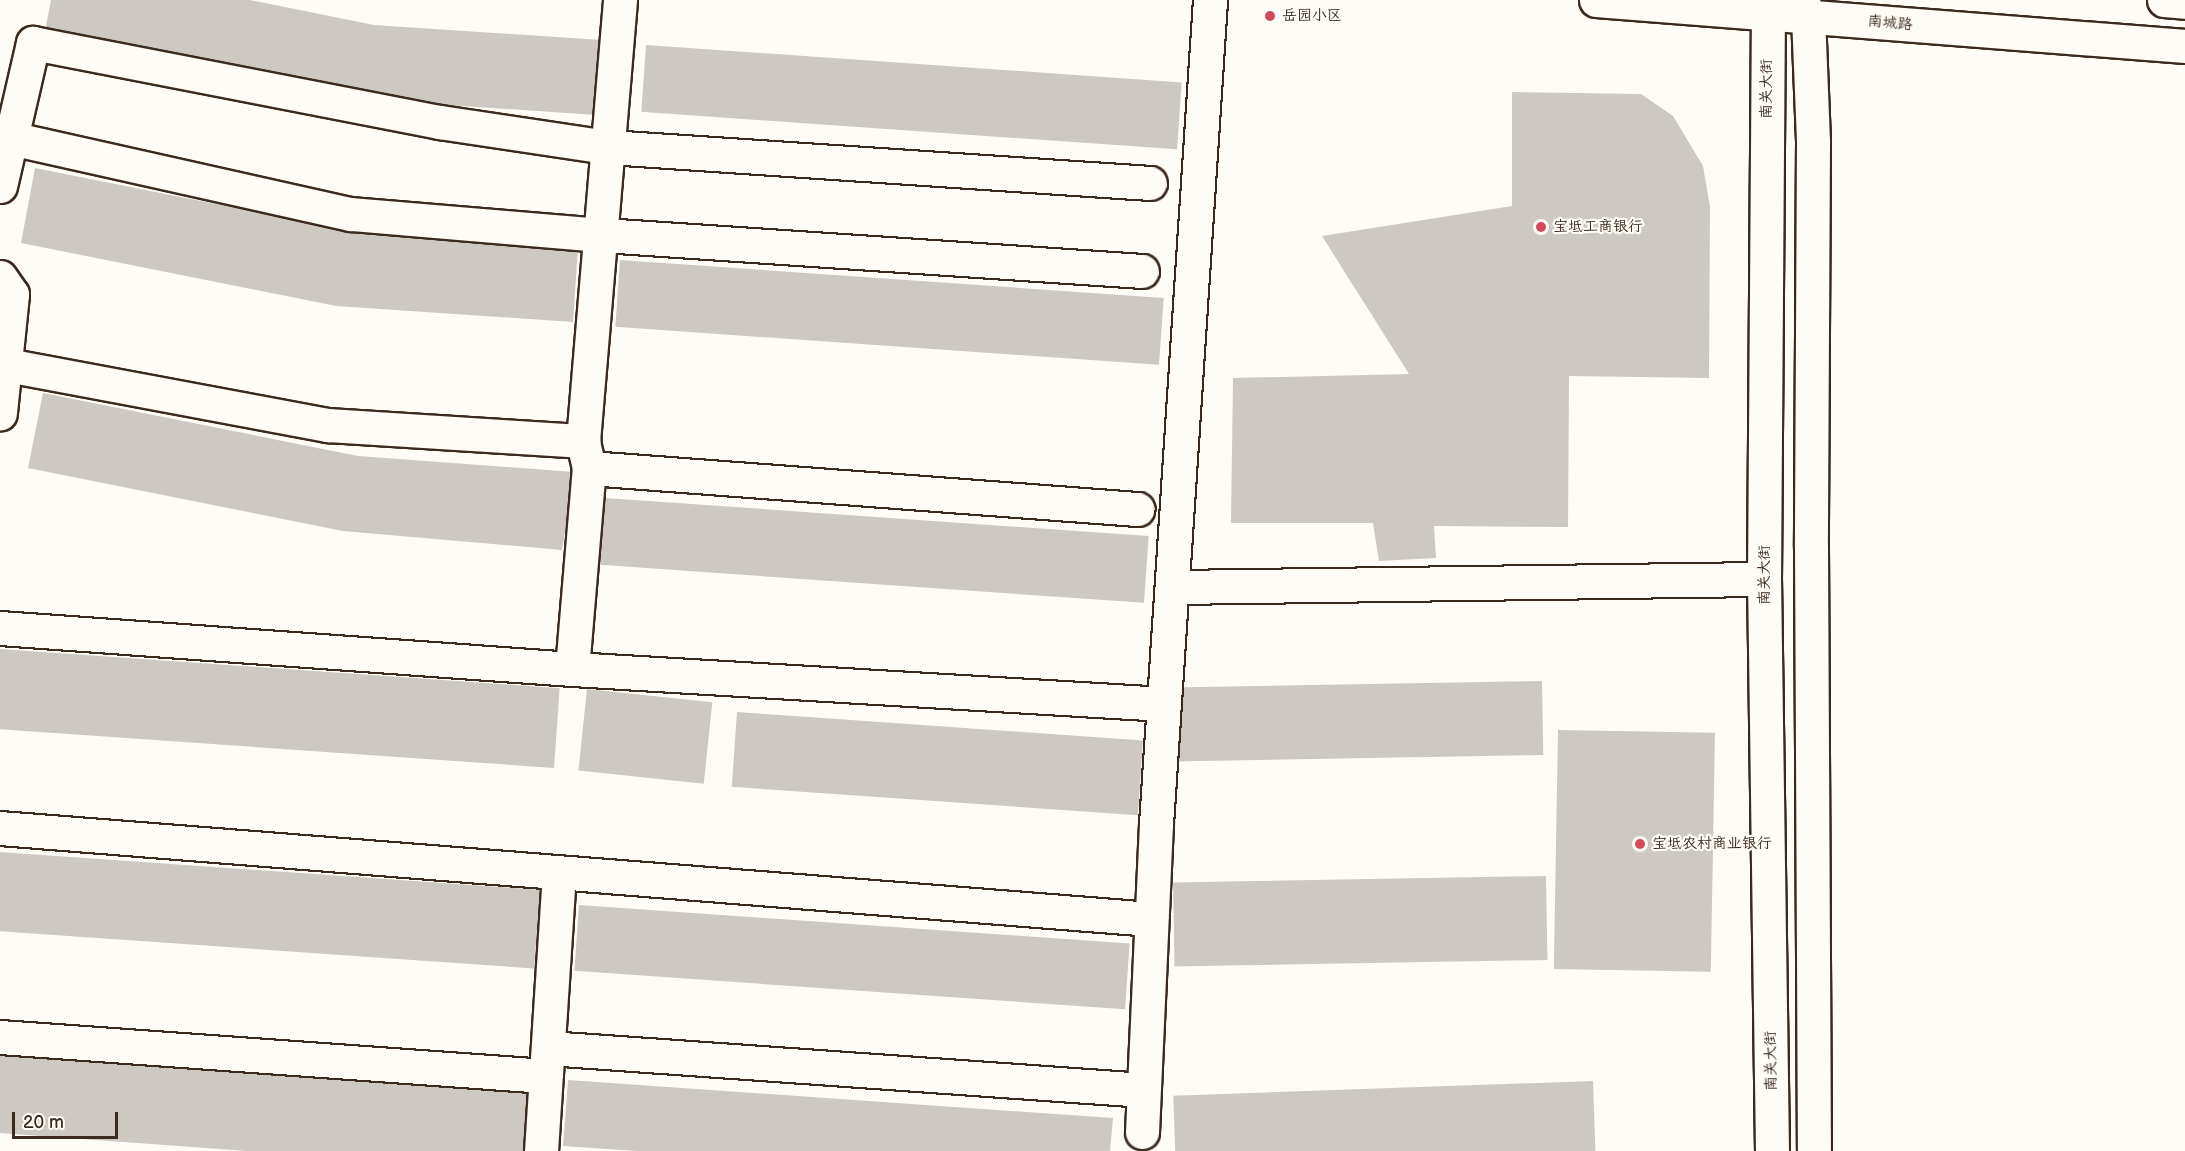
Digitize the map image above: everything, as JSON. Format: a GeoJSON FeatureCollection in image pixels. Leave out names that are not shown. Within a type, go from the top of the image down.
{"type":"FeatureCollection","features":[{"type":"Feature","properties":{"kind":"street"},"geometry":{"type":"LineString","coordinates":[[572,669],[620,0]]}},
{"type":"Feature","properties":{"kind":"street"},"geometry":{"type":"LineString","coordinates":[[1142,1132],[1164,704],[1210,0]]}},
{"type":"Feature","properties":{"kind":"street","name":"南城路"},"geometry":{"type":"LineString","coordinates":[[1596,0],[1805,8],[2185,46]]}},
{"type":"Feature","properties":{"kind":"street"},"geometry":{"type":"LineString","coordinates":[[2164,0],[2185,2]]}},
{"type":"Feature","properties":{"kind":"street","name":"南关大街"},"geometry":{"type":"LineString","coordinates":[[1771,6],[1764,579],[1772,1151]]}},
{"type":"Feature","properties":{"kind":"street"},"geometry":{"type":"LineString","coordinates":[[1805,8],[1813,142],[1810,559],[1814,1151]]}},
{"type":"Feature","properties":{"kind":"street"},"geometry":{"type":"LineString","coordinates":[[0,186],[33,43],[440,122],[608,147],[1150,183]]}},
{"type":"Feature","properties":{"kind":"street"},"geometry":{"type":"LineString","coordinates":[[10,138],[351,214],[602,235],[1142,271]]}},
{"type":"Feature","properties":{"kind":"street"},"geometry":{"type":"LineString","coordinates":[[0,277],[12,294],[7,365],[0,413]]}},
{"type":"Feature","properties":{"kind":"street"},"geometry":{"type":"LineString","coordinates":[[7,365],[328,425],[586,454],[1137,509]]}},
{"type":"Feature","properties":{"kind":"street"},"geometry":{"type":"LineString","coordinates":[[1173,587],[1764,579]]}},
{"type":"Feature","properties":{"kind":"street"},"geometry":{"type":"LineString","coordinates":[[0,627],[572,669],[1164,704]]}},
{"type":"Feature","properties":{"kind":"street"},"geometry":{"type":"LineString","coordinates":[[0,828],[1152,919]]}},
{"type":"Feature","properties":{"kind":"street"},"geometry":{"type":"LineString","coordinates":[[541,1151],[559,873]]}},
{"type":"Feature","properties":{"kind":"street"},"geometry":{"type":"LineString","coordinates":[[0,1037],[1144,1090]]}},
{"type":"Feature","properties":{"kind":"building"},"geometry":{"type":"Polygon","coordinates":[[[51,0],[250,0],[374,25],[601,40],[596,115],[359,99],[44,36],[51,0]]]}},
{"type":"Feature","properties":{"kind":"building"},"geometry":{"type":"Polygon","coordinates":[[[646,45],[1182,82],[1177,149],[641,112],[646,45]]]}},
{"type":"Feature","properties":{"kind":"building"},"geometry":{"type":"Polygon","coordinates":[[[1512,92],[1641,94],[1673,116],[1703,166],[1710,207],[1709,378],[1569,376],[1568,527],[1434,526],[1436,558],[1379,561],[1373,523],[1231,523],[1233,378],[1409,374],[1322,236],[1512,206],[1512,92]]]}},
{"type":"Feature","properties":{"kind":"building"},"geometry":{"type":"Polygon","coordinates":[[[35,168],[351,231],[578,247],[573,322],[336,306],[21,243],[35,168]]]}},
{"type":"Feature","properties":{"kind":"building"},"geometry":{"type":"Polygon","coordinates":[[[620,260],[1164,298],[1159,365],[615,327],[620,260]]]}},
{"type":"Feature","properties":{"kind":"building"},"geometry":{"type":"Polygon","coordinates":[[[43,393],[358,456],[574,472],[562,550],[343,531],[28,468],[43,393]]]}},
{"type":"Feature","properties":{"kind":"building"},"geometry":{"type":"Polygon","coordinates":[[[605,498],[1149,536],[1144,603],[600,565],[605,498]]]}},
{"type":"Feature","properties":{"kind":"building"},"geometry":{"type":"Polygon","coordinates":[[[0,649],[560,688],[554,768],[0,729],[0,649]]]}},
{"type":"Feature","properties":{"kind":"building"},"geometry":{"type":"Polygon","coordinates":[[[1542,681],[1543,755],[1171,761],[1170,687],[1542,681]]]}},
{"type":"Feature","properties":{"kind":"building"},"geometry":{"type":"Polygon","coordinates":[[[587,689],[712,702],[704,784],[578,771],[587,689]]]}},
{"type":"Feature","properties":{"kind":"building"},"geometry":{"type":"Polygon","coordinates":[[[737,712],[1143,740],[1138,815],[732,787],[737,712]]]}},
{"type":"Feature","properties":{"kind":"building","name":"宝坻农村商业银行"},"geometry":{"type":"Polygon","coordinates":[[[1558,730],[1715,733],[1711,972],[1554,969],[1558,730]]]}},
{"type":"Feature","properties":{"kind":"building"},"geometry":{"type":"Polygon","coordinates":[[[0,852],[540,890],[534,969],[0,931],[0,852]]]}},
{"type":"Feature","properties":{"kind":"building"},"geometry":{"type":"Polygon","coordinates":[[[1546,876],[1547,960],[1175,966],[1173,883],[1546,876]]]}},
{"type":"Feature","properties":{"kind":"building"},"geometry":{"type":"Polygon","coordinates":[[[579,905],[1130,944],[1125,1009],[574,971],[579,905]]]}},
{"type":"Feature","properties":{"kind":"building"},"geometry":{"type":"Polygon","coordinates":[[[0,1054],[540,1093],[536,1151],[247,1151],[0,1133],[0,1054]]]}},
{"type":"Feature","properties":{"kind":"building"},"geometry":{"type":"Polygon","coordinates":[[[568,1080],[1113,1118],[1110,1151],[636,1151],[563,1146],[568,1080]]]}},
{"type":"Feature","properties":{"kind":"building"},"geometry":{"type":"Polygon","coordinates":[[[1593,1081],[1595,1151],[1175,1151],[1173,1096],[1593,1081]]]}},
{"type":"Feature","properties":{"kind":"place","name":"岳园小区"},"geometry":{"type":"Point","coordinates":[1270,16]}},
{"type":"Feature","properties":{"kind":"place","name":"宝坻工商银行"},"geometry":{"type":"Point","coordinates":[1541,227]}},
{"type":"Feature","properties":{"kind":"place","name":"宝坻农村商业银行"},"geometry":{"type":"Point","coordinates":[1640,844]}}]}
